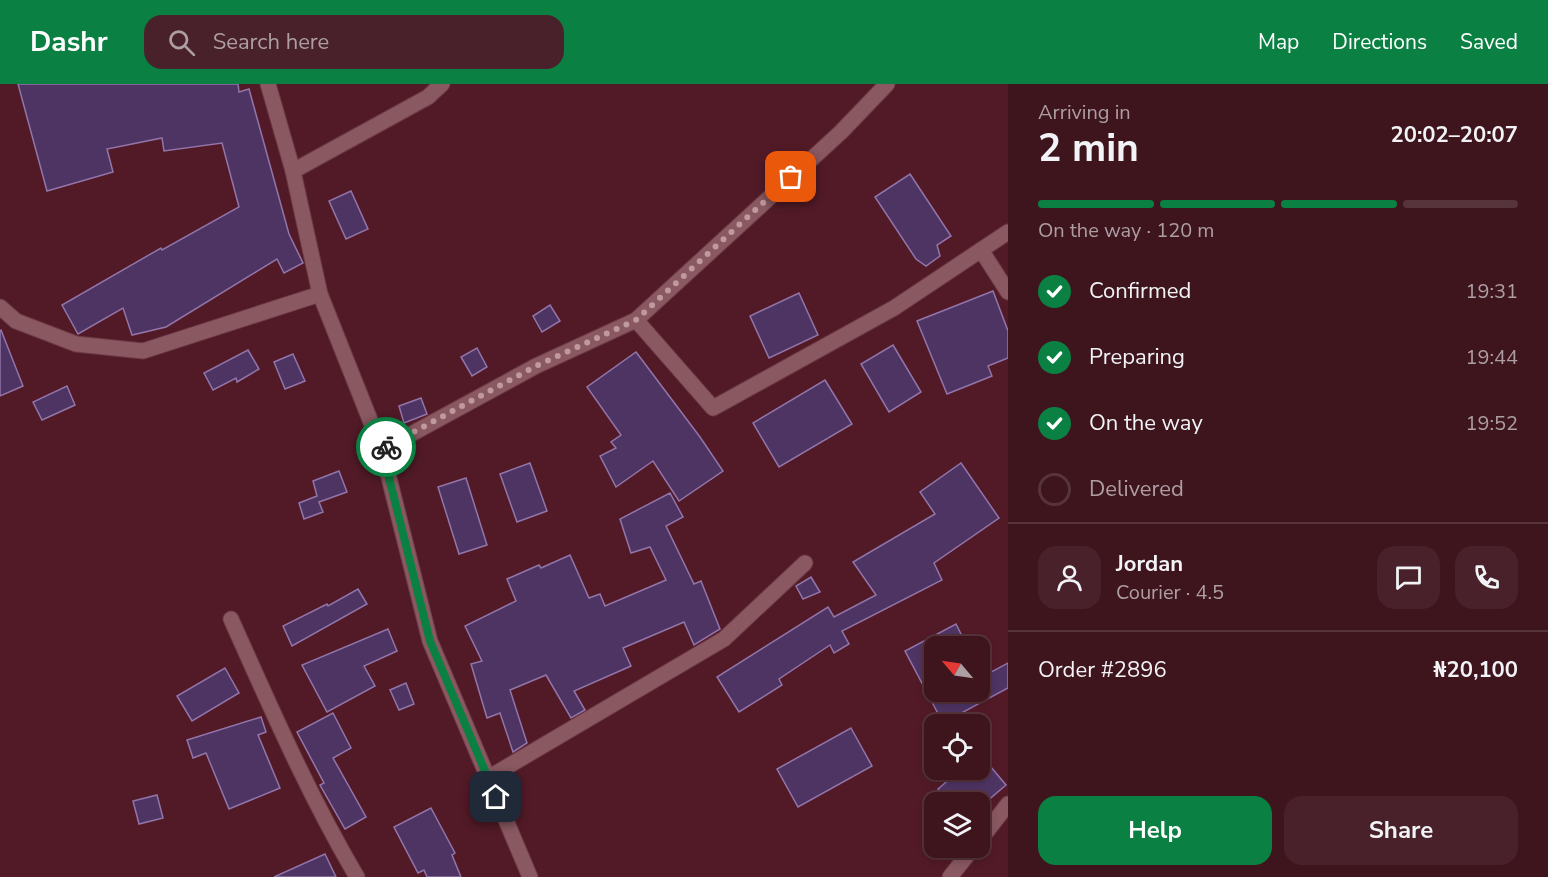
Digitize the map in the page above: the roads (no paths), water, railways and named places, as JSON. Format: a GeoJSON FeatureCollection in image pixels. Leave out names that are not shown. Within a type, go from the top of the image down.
{"type":"FeatureCollection","features":[{"type":"Feature","properties":{"kind":"street"},"geometry":{"type":"LineString","coordinates":[[268,84],[293,171],[320,294],[382,450],[430,641],[488,778],[524,875]]}},
{"type":"Feature","properties":{"kind":"street"},"geometry":{"type":"LineString","coordinates":[[293,171],[428,97],[442,84]]}},
{"type":"Feature","properties":{"kind":"street"},"geometry":{"type":"LineString","coordinates":[[382,450],[536,366],[636,320],[841,132],[887,84]]}},
{"type":"Feature","properties":{"kind":"street"},"geometry":{"type":"LineString","coordinates":[[636,320],[713,408],[894,308],[1008,232]]}},
{"type":"Feature","properties":{"kind":"street"},"geometry":{"type":"LineString","coordinates":[[981,250],[1008,292]]}},
{"type":"Feature","properties":{"kind":"street"},"geometry":{"type":"LineString","coordinates":[[0,307],[16,321],[76,344],[143,351],[320,294]]}},
{"type":"Feature","properties":{"kind":"street"},"geometry":{"type":"LineString","coordinates":[[488,778],[724,639],[805,563]]}},
{"type":"Feature","properties":{"kind":"street"},"geometry":{"type":"LineString","coordinates":[[231,619],[294,759],[330,831],[357,877]]}},
{"type":"Feature","properties":{"kind":"street"},"geometry":{"type":"LineString","coordinates":[[990,827],[1008,804]]}},
{"type":"Feature","properties":{"kind":"street"},"geometry":{"type":"LineString","coordinates":[[950,877],[965,858]]}}]}
